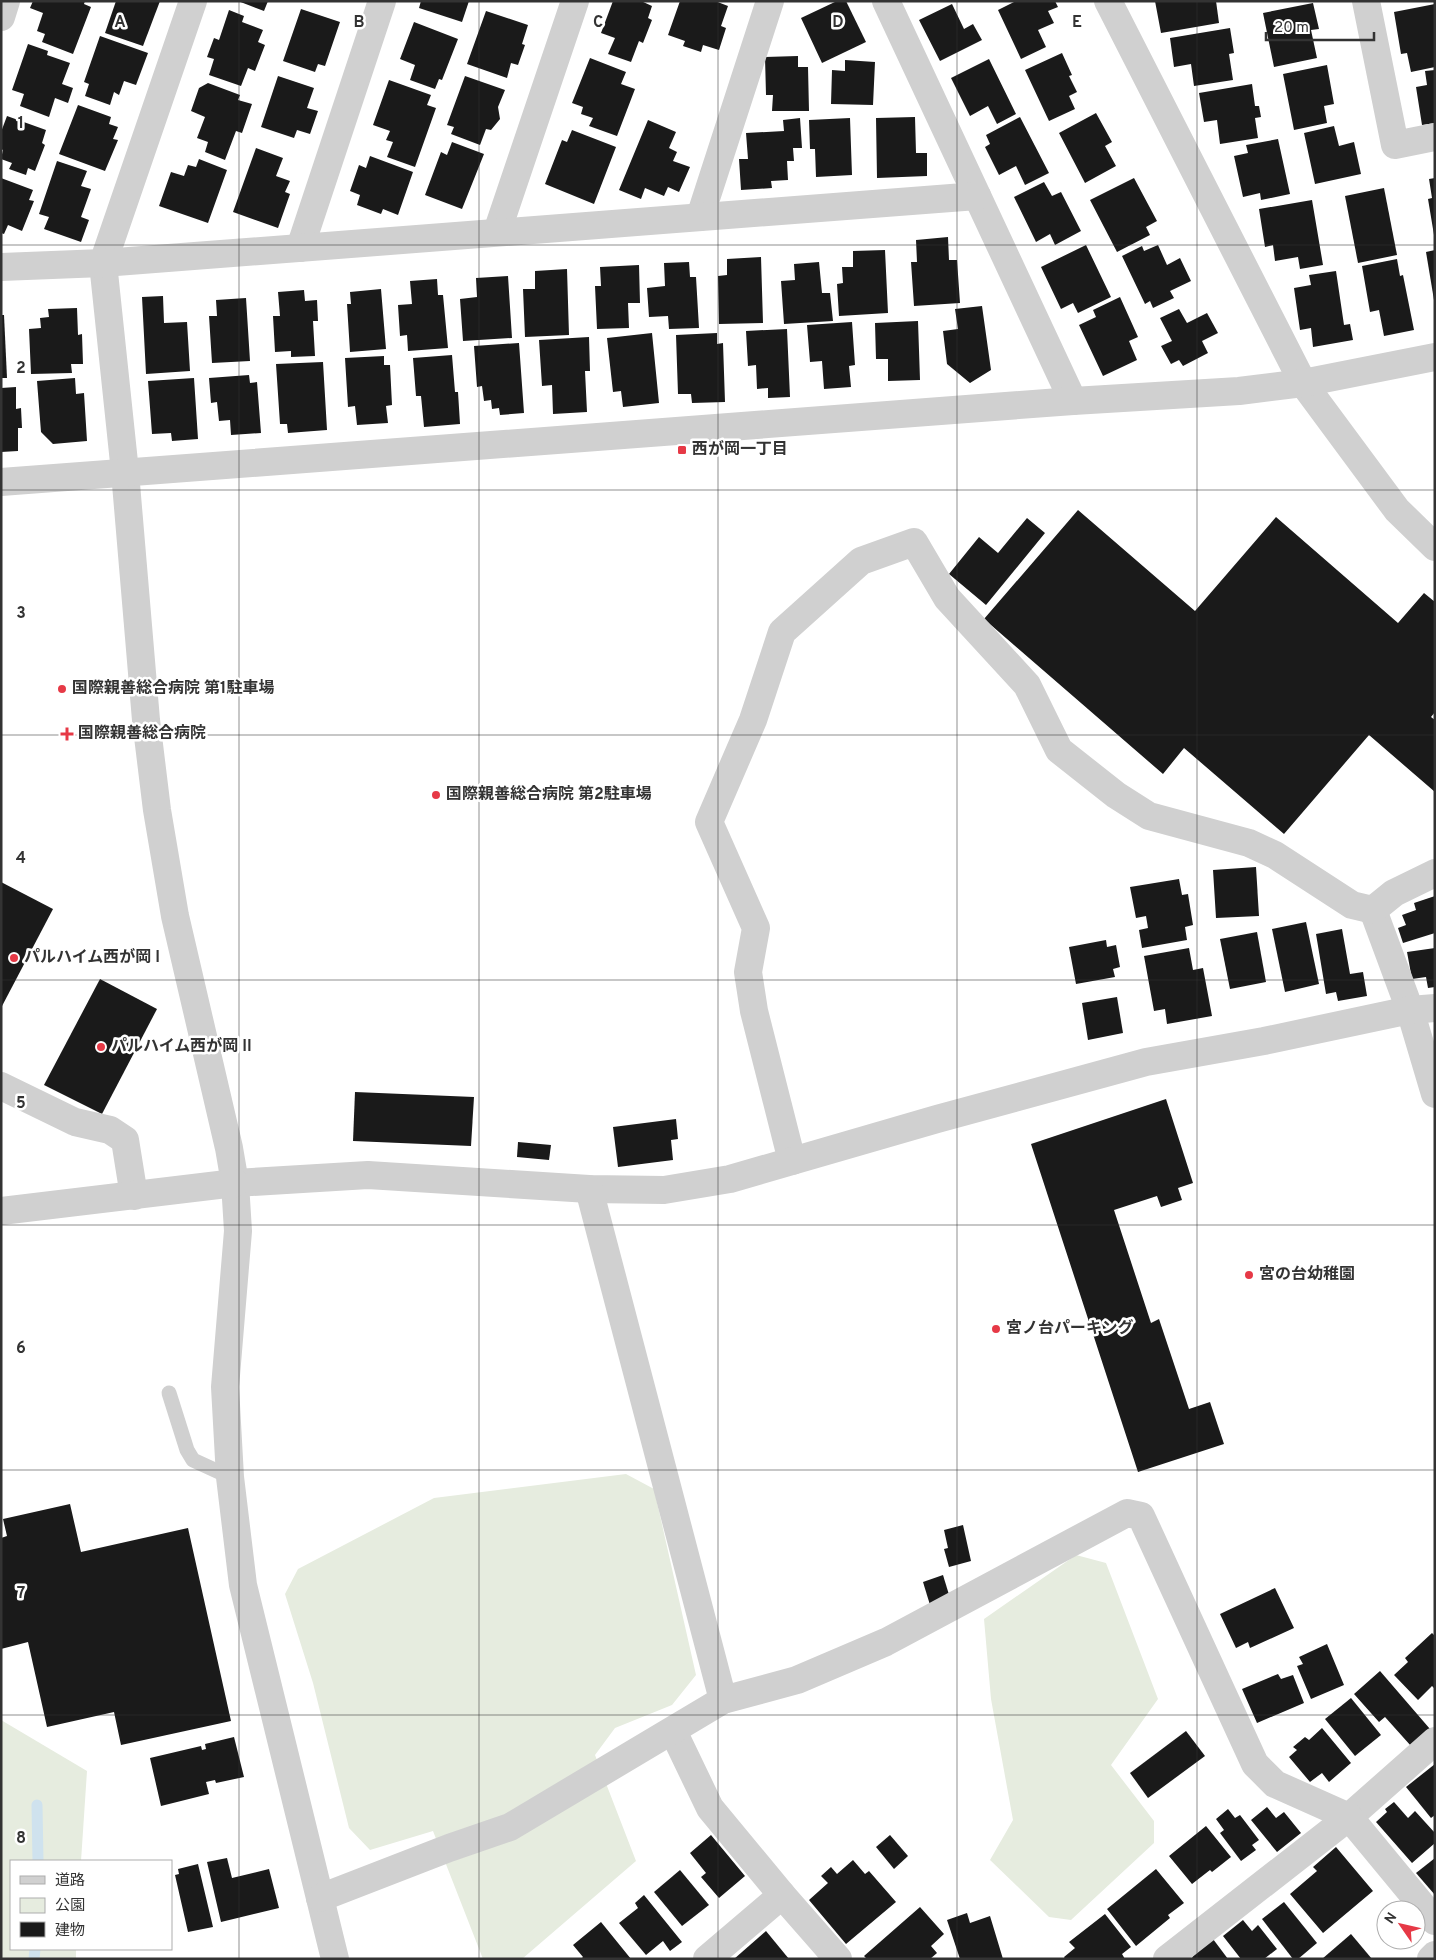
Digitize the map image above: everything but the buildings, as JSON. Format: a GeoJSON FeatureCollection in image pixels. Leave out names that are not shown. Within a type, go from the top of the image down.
{"type":"FeatureCollection","features":[{"type":"Feature","properties":{"kind":"street"},"geometry":{"type":"LineString","coordinates":[[1,17],[6,1]]}},
{"type":"Feature","properties":{"kind":"street"},"geometry":{"type":"LineString","coordinates":[[193,1],[102,263],[124,472],[146,720],[157,810],[174,916],[229,1148],[235,1183],[238,1231],[225,1387],[230,1478],[243,1585],[335,1959]]}},
{"type":"Feature","properties":{"kind":"street"},"geometry":{"type":"LineString","coordinates":[[300,248],[382,1]]}},
{"type":"Feature","properties":{"kind":"street"},"geometry":{"type":"LineString","coordinates":[[497,232],[575,1]]}},
{"type":"Feature","properties":{"kind":"street"},"geometry":{"type":"LineString","coordinates":[[700,217],[770,1]]}},
{"type":"Feature","properties":{"kind":"street"},"geometry":{"type":"LineString","coordinates":[[886,1],[1072,401]]}},
{"type":"Feature","properties":{"kind":"street"},"geometry":{"type":"LineString","coordinates":[[1108,1],[1303,383],[1397,510],[1435,547]]}},
{"type":"Feature","properties":{"kind":"street"},"geometry":{"type":"LineString","coordinates":[[1366,1],[1395,145],[1435,137]]}},
{"type":"Feature","properties":{"kind":"street"},"geometry":{"type":"LineString","coordinates":[[1,267],[102,263],[977,196]]}},
{"type":"Feature","properties":{"kind":"street"},"geometry":{"type":"LineString","coordinates":[[1,482],[1072,401],[1239,391],[1303,383],[1435,357]]}},
{"type":"Feature","properties":{"kind":"street"},"geometry":{"type":"LineString","coordinates":[[792,1161],[754,1011],[748,972],[756,928],[709,822],[753,720],[782,632],[861,561],[914,542],[946,598],[1027,685],[1059,750],[1116,795],[1149,816],[1249,843],[1275,855],[1352,906],[1373,910],[1394,893],[1435,874]]}},
{"type":"Feature","properties":{"kind":"street"},"geometry":{"type":"LineString","coordinates":[[1373,910],[1422,1009],[1435,1094]]}},
{"type":"Feature","properties":{"kind":"street"},"geometry":{"type":"LineString","coordinates":[[1,1211],[235,1183],[368,1175],[589,1189],[664,1190],[730,1179],[1146,1062],[1264,1041],[1422,1009]]}},
{"type":"Feature","properties":{"kind":"street"},"geometry":{"type":"LineString","coordinates":[[1,1086],[76,1122],[110,1130],[125,1140],[134,1196]]}},
{"type":"Feature","properties":{"kind":"street"},"geometry":{"type":"LineString","coordinates":[[589,1189],[723,1700]]}},
{"type":"Feature","properties":{"kind":"street"},"geometry":{"type":"LineString","coordinates":[[320,1898],[449,1848],[510,1827],[723,1700],[797,1680],[886,1642],[1127,1513],[1141,1516],[1255,1764],[1275,1784],[1349,1817],[1435,1921]]}},
{"type":"Feature","properties":{"kind":"street"},"geometry":{"type":"LineString","coordinates":[[673,1731],[710,1808],[838,1959]]}},
{"type":"Feature","properties":{"kind":"street"},"geometry":{"type":"LineString","coordinates":[[1167,1959],[1349,1817],[1435,1742]]}},
{"type":"Feature","properties":{"kind":"street"},"geometry":{"type":"LineString","coordinates":[[707,1959],[782,1895]]}},
{"type":"Feature","properties":{"kind":"street"},"geometry":{"type":"LineString","coordinates":[[1431,1959],[1435,1955]]}},
{"type":"Feature","properties":{"kind":"lane"},"geometry":{"type":"LineString","coordinates":[[170,1393],[193,1460],[230,1478]]}},
{"type":"Feature","properties":{"kind":"green space"},"geometry":{"type":"Polygon","coordinates":[[[626,1474],[654,1489],[696,1675],[672,1705],[615,1728],[595,1755],[636,1861],[522,1959],[483,1959],[433,1831],[370,1850],[349,1828],[313,1683],[285,1594],[298,1569],[434,1498],[626,1474]]]}},
{"type":"Feature","properties":{"kind":"green space"},"geometry":{"type":"Polygon","coordinates":[[[1076,1555],[1106,1563],[1158,1699],[1111,1765],[1154,1821],[1154,1843],[1071,1920],[1049,1917],[990,1860],[1013,1820],[991,1699],[984,1619],[1076,1555]]]}},
{"type":"Feature","properties":{"kind":"green space"},"geometry":{"type":"Polygon","coordinates":[[[1,1720],[87,1771],[81,1860],[10,1860],[10,1950],[76,1950],[76,1959],[1,1959],[1,1720]]]}},
{"type":"Feature","properties":{"kind":"waterway"},"geometry":{"type":"LineString","coordinates":[[37,1805],[38,1860]]}},
{"type":"Feature","properties":{"kind":"waterway"},"geometry":{"type":"LineString","coordinates":[[34,1959],[35,1950]]}},
{"type":"Feature","properties":{"kind":"place","name":"西が岡一丁目"},"geometry":{"type":"Point","coordinates":[682,450]}},
{"type":"Feature","properties":{"kind":"place","name":"国際親善総合病院 第1駐車場"},"geometry":{"type":"Point","coordinates":[62,689]}},
{"type":"Feature","properties":{"kind":"place","name":"国際親善総合病院"},"geometry":{"type":"Point","coordinates":[67,734]}},
{"type":"Feature","properties":{"kind":"place","name":"国際親善総合病院 第2駐車場"},"geometry":{"type":"Point","coordinates":[436,795]}},
{"type":"Feature","properties":{"kind":"place","name":"パルハイム西が岡 I"},"geometry":{"type":"Point","coordinates":[14,958]}},
{"type":"Feature","properties":{"kind":"place","name":"パルハイム西が岡 II"},"geometry":{"type":"Point","coordinates":[101,1047]}},
{"type":"Feature","properties":{"kind":"place","name":"宮の台幼稚園"},"geometry":{"type":"Point","coordinates":[1249,1275]}},
{"type":"Feature","properties":{"kind":"place","name":"宮ノ台パーキング"},"geometry":{"type":"Point","coordinates":[996,1329]}}]}
